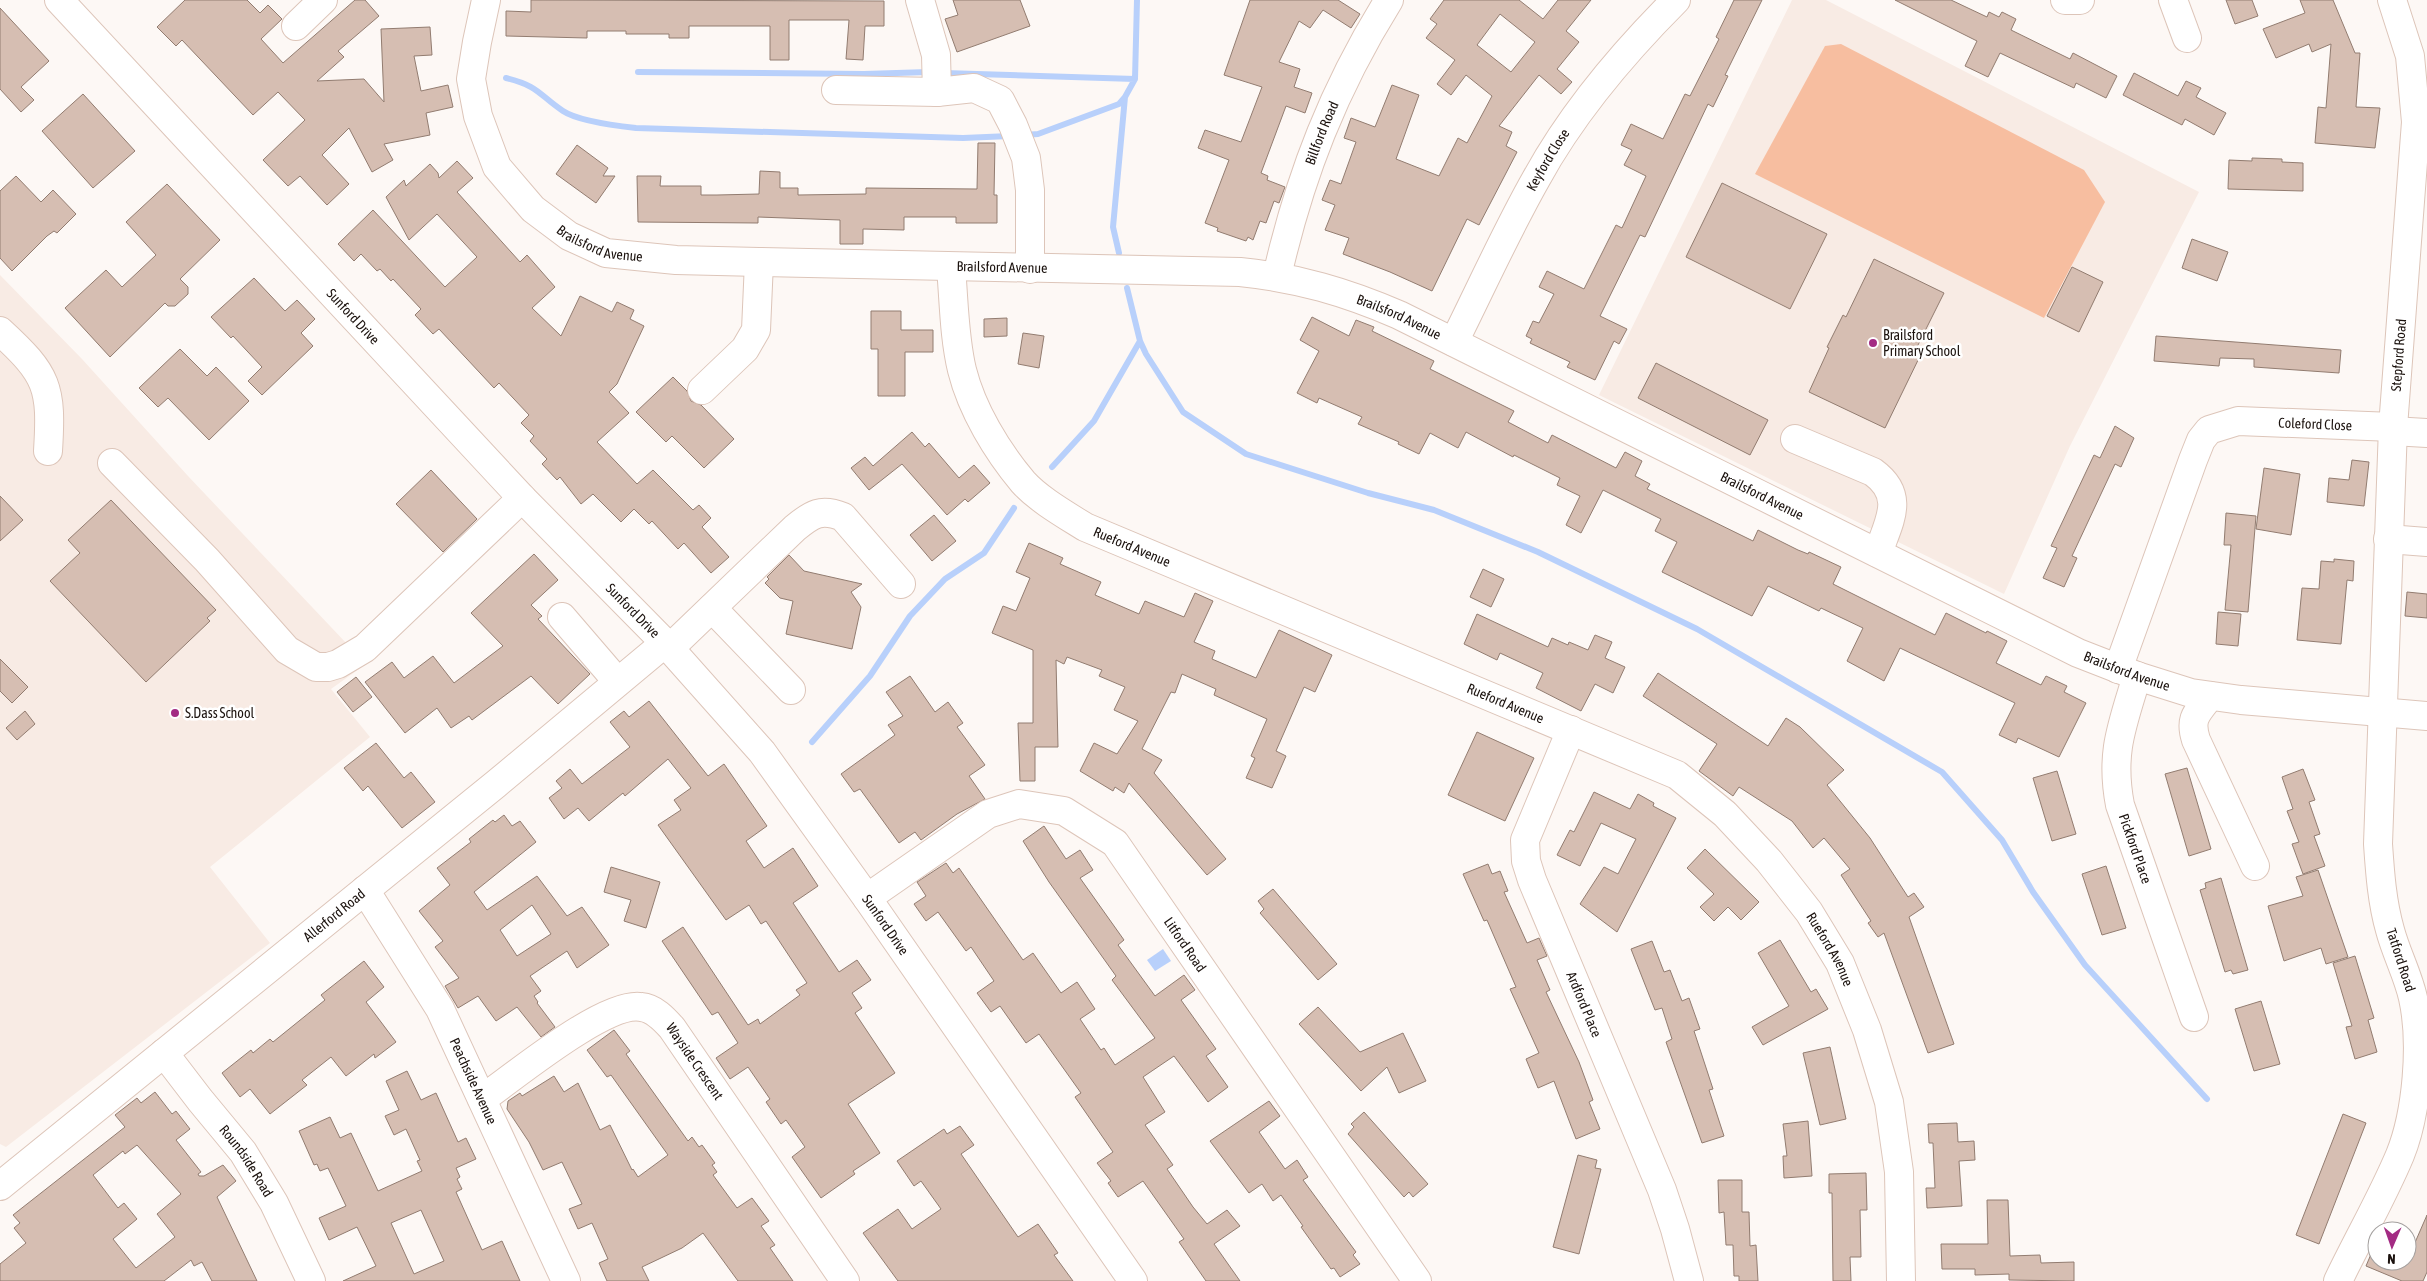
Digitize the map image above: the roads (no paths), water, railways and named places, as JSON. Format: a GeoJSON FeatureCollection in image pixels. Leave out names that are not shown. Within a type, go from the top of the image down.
{"type":"FeatureCollection","features":[{"type":"Feature","properties":{"kind":"street","name":"Sunford Drive"},"geometry":{"type":"LineString","coordinates":[[59,0],[522,498],[668,645],[762,752],[867,898],[1133,1281]]}},
{"type":"Feature","properties":{"kind":"street"},"geometry":{"type":"LineString","coordinates":[[296,26],[323,0]]}},
{"type":"Feature","properties":{"kind":"street","name":"Brailsford Avenue"},"geometry":{"type":"LineString","coordinates":[[486,0],[476,42],[471,79],[478,116],[497,167],[533,209],[569,236],[606,253],[676,260],[951,268],[1240,272],[1277,276],[1319,285],[1363,299],[1454,342],[2078,653],[2191,693],[2381,714],[2427,716]]}},
{"type":"Feature","properties":{"kind":"street"},"geometry":{"type":"LineString","coordinates":[[920,0],[936,54],[937,92]]}},
{"type":"Feature","properties":{"kind":"street","name":"Billford Road"},"geometry":{"type":"LineString","coordinates":[[1277,276],[1288,227],[1320,133],[1340,87],[1389,0]]}},
{"type":"Feature","properties":{"kind":"street","name":"Keyford Close"},"geometry":{"type":"LineString","coordinates":[[1454,342],[1536,178],[1576,117],[1626,52],[1676,0]]}},
{"type":"Feature","properties":{"kind":"street"},"geometry":{"type":"LineString","coordinates":[[2065,0],[2080,0]]}},
{"type":"Feature","properties":{"kind":"street"},"geometry":{"type":"LineString","coordinates":[[2173,0],[2187,38]]}},
{"type":"Feature","properties":{"kind":"street","name":"Stepford Road"},"geometry":{"type":"LineString","coordinates":[[2381,714],[2392,429],[2415,289],[2417,44],[2392,0]]}},
{"type":"Feature","properties":{"kind":"street"},"geometry":{"type":"LineString","coordinates":[[836,90],[937,92],[974,88],[1000,100],[1026,158],[1030,190],[1030,269]]}},
{"type":"Feature","properties":{"kind":"street"},"geometry":{"type":"LineString","coordinates":[[702,390],[745,349],[756,330],[759,262]]}},
{"type":"Feature","properties":{"kind":"street","name":"Rueford Avenue"},"geometry":{"type":"LineString","coordinates":[[951,268],[962,369],[977,411],[997,445],[1024,483],[1051,504],[1085,527],[1677,775],[1725,814],[1769,861],[1809,912],[1840,963],[1866,1030],[1889,1102],[1899,1172],[1901,1281]]}},
{"type":"Feature","properties":{"kind":"street"},"geometry":{"type":"LineString","coordinates":[[0,332],[38,372],[48,392],[50,412],[48,451]]}},
{"type":"Feature","properties":{"kind":"street","name":"Coleford Close"},"geometry":{"type":"LineString","coordinates":[[2238,421],[2392,429],[2427,433]]}},
{"type":"Feature","properties":{"kind":"street","name":"Pickford Place"},"geometry":{"type":"LineString","coordinates":[[2194,1017],[2120,805],[2115,782],[2115,761],[2128,672],[2201,440],[2210,430],[2238,421]]}},
{"type":"Feature","properties":{"kind":"street"},"geometry":{"type":"LineString","coordinates":[[1795,438],[1873,472],[1882,478],[1893,498],[1893,508],[1878,553]]}},
{"type":"Feature","properties":{"kind":"street"},"geometry":{"type":"LineString","coordinates":[[112,463],[207,560],[287,650],[316,667],[338,664],[365,648],[522,498]]}},
{"type":"Feature","properties":{"kind":"street","name":"Allerford Road"},"geometry":{"type":"LineString","coordinates":[[0,1186],[365,890],[617,681],[668,645],[712,608],[795,528],[815,514],[830,512],[843,518],[902,584]]}},
{"type":"Feature","properties":{"kind":"street"},"geometry":{"type":"LineString","coordinates":[[2388,539],[2427,542]]}},
{"type":"Feature","properties":{"kind":"street"},"geometry":{"type":"LineString","coordinates":[[712,608],[791,690]]}},
{"type":"Feature","properties":{"kind":"street"},"geometry":{"type":"LineString","coordinates":[[562,617],[617,681]]}},
{"type":"Feature","properties":{"kind":"street"},"geometry":{"type":"LineString","coordinates":[[2210,696],[2195,716],[2192,726],[2196,740],[2255,866]]}},
{"type":"Feature","properties":{"kind":"street","name":"Tatford Road"},"geometry":{"type":"LineString","coordinates":[[2338,1281],[2400,1154],[2413,1103],[2418,1057],[2418,1031],[2413,997],[2390,929],[2382,897],[2378,844],[2381,714]]}},
{"type":"Feature","properties":{"kind":"street","name":"Ardford Place"},"geometry":{"type":"LineString","coordinates":[[1571,730],[1525,840],[1526,861],[1532,880],[1662,1190],[1675,1229],[1688,1281]]}},
{"type":"Feature","properties":{"kind":"street","name":"Litford Road"},"geometry":{"type":"LineString","coordinates":[[867,898],[988,814],[1020,804],[1064,811],[1115,843],[1417,1281]]}},
{"type":"Feature","properties":{"kind":"street","name":"Peachside Avenue"},"geometry":{"type":"LineString","coordinates":[[365,890],[440,1008],[566,1281]]}},
{"type":"Feature","properties":{"kind":"street","name":"Wayside Crescent"},"geometry":{"type":"LineString","coordinates":[[482,1100],[591,1022],[616,1009],[642,1006],[660,1015],[672,1028],[845,1281]]}},
{"type":"Feature","properties":{"kind":"street","name":"Roundside Road"},"geometry":{"type":"LineString","coordinates":[[164,1053],[243,1152],[274,1203],[311,1281]]}},
{"type":"Feature","properties":{"kind":"water"},"geometry":{"type":"Polygon","coordinates":[[[1163,949],[1171,961],[1155,971],[1147,960],[1163,949]]]}},
{"type":"Feature","properties":{"kind":"waterway"},"geometry":{"type":"LineString","coordinates":[[1119,253],[1113,227],[1125,97],[1135,79],[1137,0]]}},
{"type":"Feature","properties":{"kind":"waterway"},"geometry":{"type":"LineString","coordinates":[[638,72],[864,74],[929,72]]}},
{"type":"Feature","properties":{"kind":"waterway"},"geometry":{"type":"LineString","coordinates":[[944,73],[1135,79]]}},
{"type":"Feature","properties":{"kind":"waterway"},"geometry":{"type":"LineString","coordinates":[[506,78],[525,84],[538,91],[570,115],[636,128],[963,138],[1010,136]]}},
{"type":"Feature","properties":{"kind":"waterway"},"geometry":{"type":"LineString","coordinates":[[1025,135],[1038,134],[1119,104],[1125,97]]}},
{"type":"Feature","properties":{"kind":"waterway"},"geometry":{"type":"LineString","coordinates":[[1052,467],[1094,421],[1140,341],[1127,288]]}},
{"type":"Feature","properties":{"kind":"waterway"},"geometry":{"type":"LineString","coordinates":[[1140,341],[1146,354],[1183,412],[1246,454],[1368,493],[1434,510],[1538,552],[1697,629],[1942,772],[2002,840],[2033,892],[2085,965],[2207,1099]]}},
{"type":"Feature","properties":{"kind":"waterway"},"geometry":{"type":"LineString","coordinates":[[812,742],[870,676],[910,616],[945,579],[984,553],[1014,508]]}},
{"type":"Feature","properties":{"kind":"place","name":"Brailsford Primary School"},"geometry":{"type":"Point","coordinates":[1873,343]}},
{"type":"Feature","properties":{"kind":"place","name":"S.Dass School"},"geometry":{"type":"Point","coordinates":[175,713]}}]}
